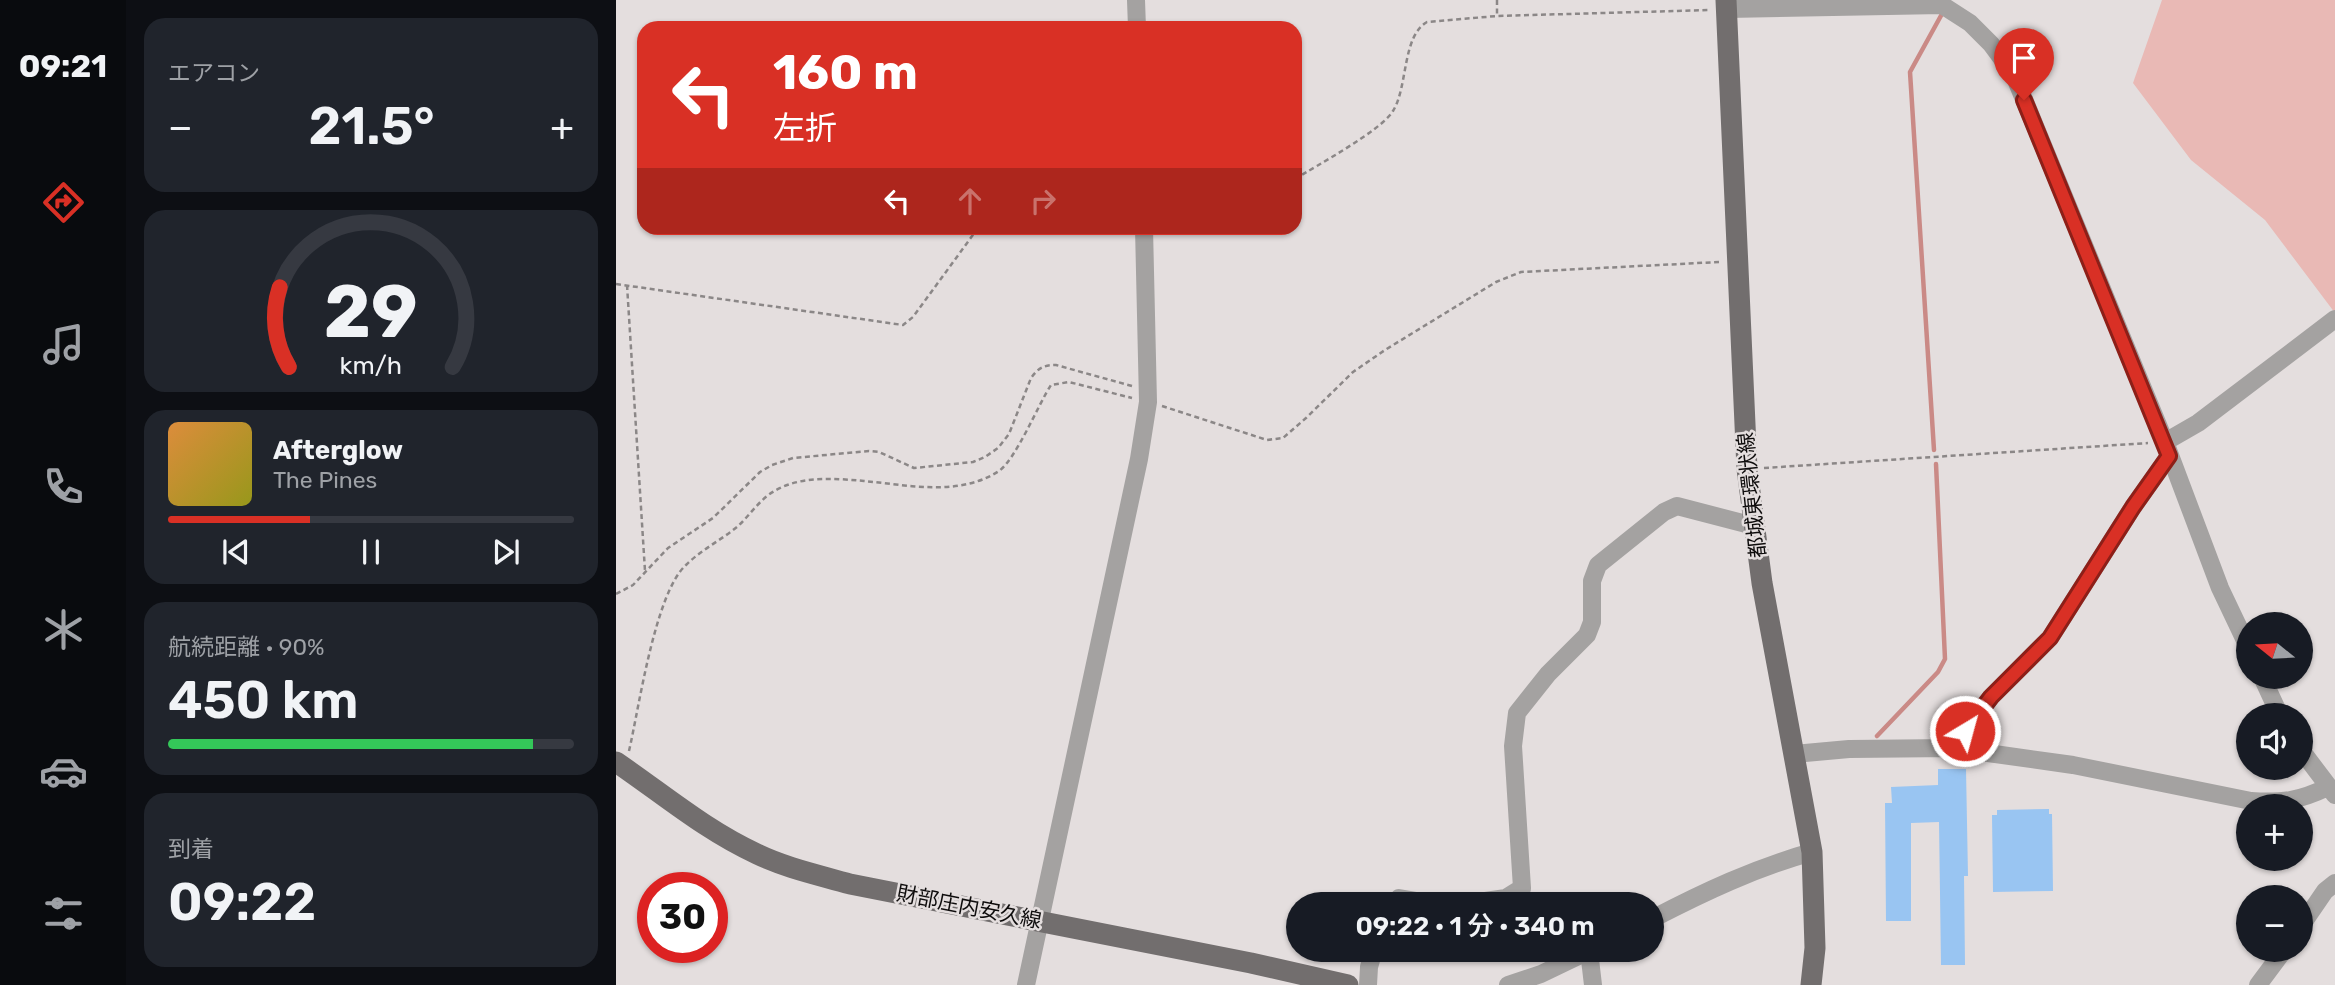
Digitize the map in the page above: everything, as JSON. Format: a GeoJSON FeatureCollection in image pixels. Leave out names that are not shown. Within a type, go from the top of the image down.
{"type":"FeatureCollection","features":[{"type":"Feature","properties":{"kind":"main road","name":"都城東環状線"},"geometry":{"type":"LineString","coordinates":[[1726,5],[1747,469],[1754,526],[1812,852],[1815,948],[1811,985]]}},
{"type":"Feature","properties":{"kind":"main road","name":"財部庄内安久線"},"geometry":{"type":"LineString","coordinates":[[621,765],[692,817],[759,855],[850,884],[1348,985]]}},
{"type":"Feature","properties":{"kind":"street"},"geometry":{"type":"LineString","coordinates":[[1136,0],[1137,21]]}},
{"type":"Feature","properties":{"kind":"street"},"geometry":{"type":"LineString","coordinates":[[1726,5],[1942,2],[1984,37],[2014,75],[2167,449],[2220,588],[2236,622]]}},
{"type":"Feature","properties":{"kind":"street"},"geometry":{"type":"LineString","coordinates":[[1027,985],[1136,472],[1148,396],[1144,235]]}},
{"type":"Feature","properties":{"kind":"street"},"geometry":{"type":"LineString","coordinates":[[1952,748],[1991,697],[2050,638],[2167,449],[2335,319]]}},
{"type":"Feature","properties":{"kind":"street"},"geometry":{"type":"LineString","coordinates":[[1516,892],[1522,888],[1513,746],[1517,713],[1548,674],[1587,635],[1592,622],[1592,581],[1598,565],[1664,512],[1677,506],[1754,526]]}},
{"type":"Feature","properties":{"kind":"street"},"geometry":{"type":"LineString","coordinates":[[1794,754],[1952,748],[2073,765],[2251,801],[2281,803],[2331,791],[2313,766]]}},
{"type":"Feature","properties":{"kind":"street"},"geometry":{"type":"LineString","coordinates":[[1664,913],[1716,886],[1773,863],[1812,852]]}},
{"type":"Feature","properties":{"kind":"street"},"geometry":{"type":"LineString","coordinates":[[2313,908],[2325,891],[2335,883]]}},
{"type":"Feature","properties":{"kind":"street"},"geometry":{"type":"LineString","coordinates":[[1368,985],[1370,962]]}},
{"type":"Feature","properties":{"kind":"street"},"geometry":{"type":"LineString","coordinates":[[1508,985],[1567,962]]}},
{"type":"Feature","properties":{"kind":"street"},"geometry":{"type":"LineString","coordinates":[[1591,962],[1593,985]]}},
{"type":"Feature","properties":{"kind":"street"},"geometry":{"type":"LineString","coordinates":[[2258,985],[2275,962]]}},
{"type":"Feature","properties":{"kind":"path"},"geometry":{"type":"LineString","coordinates":[[1497,0],[1497,16]]}},
{"type":"Feature","properties":{"kind":"path"},"geometry":{"type":"LineString","coordinates":[[1302,175],[1372,130],[1393,112],[1412,42],[1421,25],[1435,20],[1726,5]]}},
{"type":"Feature","properties":{"kind":"path"},"geometry":{"type":"LineString","coordinates":[[616,284],[903,325],[913,317],[973,235]]}},
{"type":"Feature","properties":{"kind":"path"},"geometry":{"type":"LineString","coordinates":[[616,594],[633,585],[668,548],[713,518],[760,472],[772,465],[793,458],[869,452],[880,452],[914,468],[973,462],[985,457],[998,448],[1009,433],[1031,378],[1045,365],[1056,365],[1148,396],[1267,440],[1283,438],[1353,372],[1496,282],[1521,272],[1738,261]]}},
{"type":"Feature","properties":{"kind":"path"},"geometry":{"type":"LineString","coordinates":[[627,285],[645,571]]}},
{"type":"Feature","properties":{"kind":"path"},"geometry":{"type":"LineString","coordinates":[[621,765],[660,612],[672,582],[685,565],[738,526],[766,496],[799,480],[842,479],[911,488],[983,480],[1002,469],[1014,455],[1051,385],[1069,382],[1148,396]]}},
{"type":"Feature","properties":{"kind":"path"},"geometry":{"type":"LineString","coordinates":[[1747,469],[2167,449]]}},
{"type":"Feature","properties":{"kind":"shaded area"},"geometry":{"type":"Polygon","coordinates":[[[2162,0],[2335,0],[2335,313],[2265,220],[2191,160],[2133,83],[2162,0]]]}},
{"type":"Feature","properties":{"kind":"building"},"geometry":{"type":"Polygon","coordinates":[[[1938,769],[1966,769],[1968,876],[1964,876],[1965,965],[1941,965],[1939,822],[1911,823],[1911,921],[1886,921],[1885,803],[1892,803],[1891,787],[1938,785],[1938,769]]]}},
{"type":"Feature","properties":{"kind":"building"},"geometry":{"type":"Polygon","coordinates":[[[2049,809],[2049,814],[2052,814],[2053,891],[1993,892],[1992,815],[1997,815],[1997,810],[2049,809]]]}},
{"type":"Feature","properties":{"kind":"waterway"},"geometry":{"type":"LineString","coordinates":[[1934,450],[1910,72],[1943,12]]}},
{"type":"Feature","properties":{"kind":"waterway"},"geometry":{"type":"LineString","coordinates":[[1877,736],[1938,672],[1945,659],[1936,464]]}},
{"type":"Feature","properties":{"kind":"route"},"geometry":{"type":"LineString","coordinates":[[1965,731],[1991,697],[2050,638],[2133,507],[2169,456],[2024,100]]}}]}
